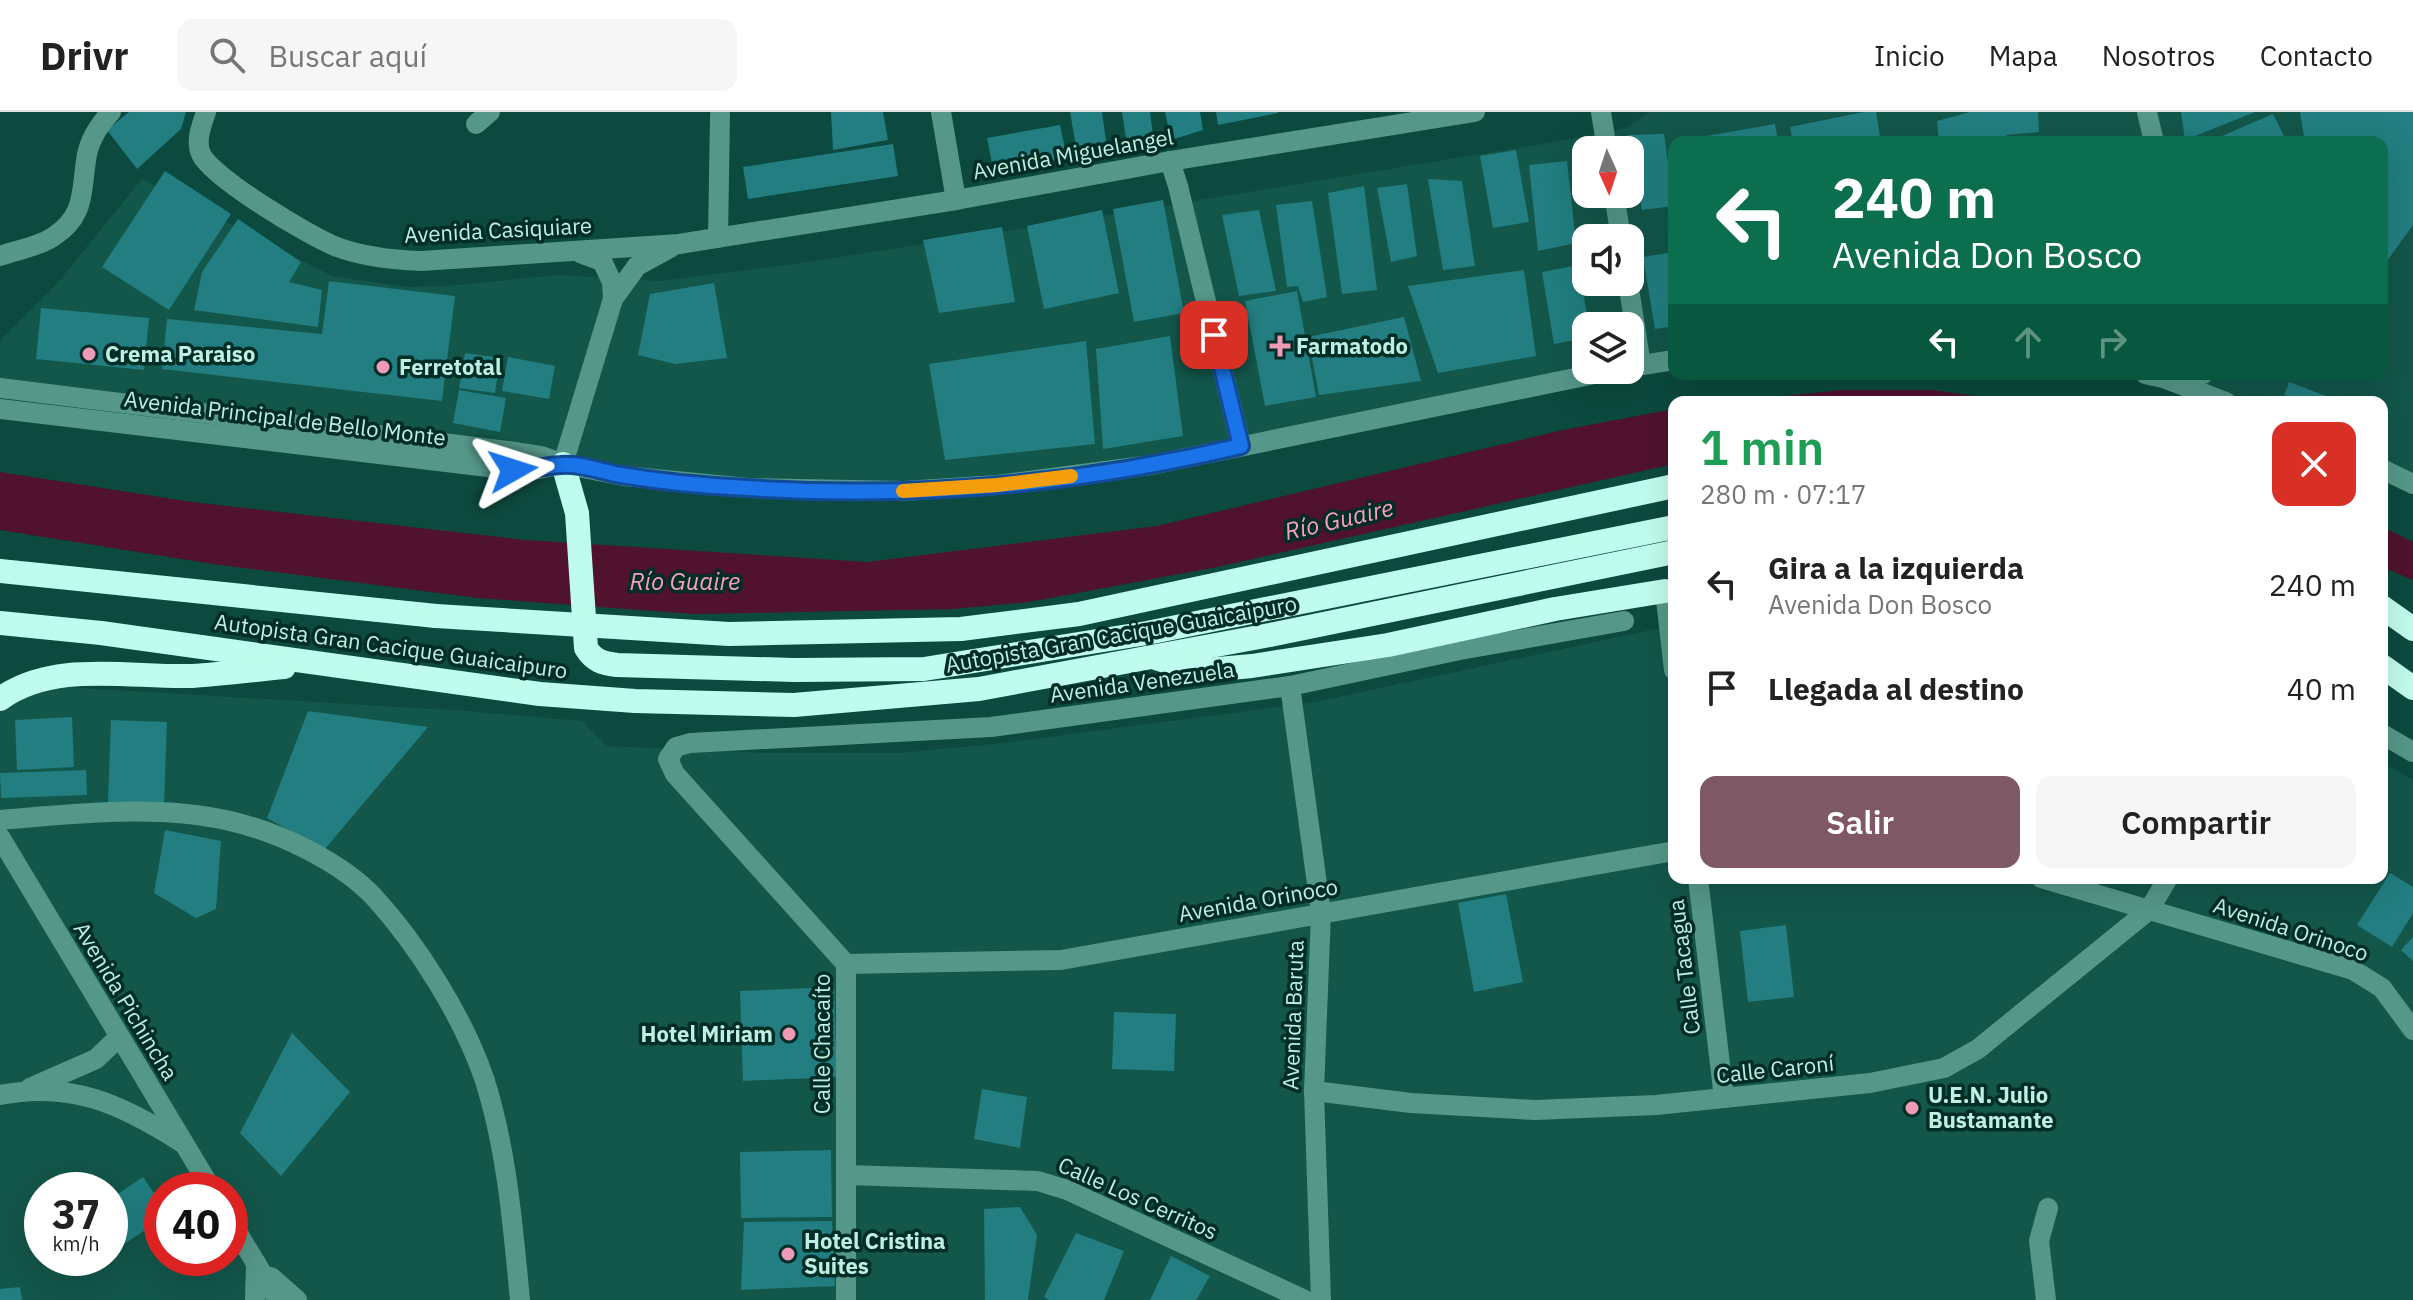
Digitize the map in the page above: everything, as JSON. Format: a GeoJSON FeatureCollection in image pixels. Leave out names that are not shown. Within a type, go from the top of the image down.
{"type":"FeatureCollection","features":[{"type":"Feature","properties":{"kind":"highway"},"geometry":{"type":"LineString","coordinates":[[563,464],[577,513],[586,648],[592,657],[617,665],[794,670],[924,669],[1147,633],[1668,528]]}},
{"type":"Feature","properties":{"kind":"highway","name":"Autopista Gran Cacique Guaicaipuro"},"geometry":{"type":"LineString","coordinates":[[0,571],[436,616],[715,633],[961,629],[1079,614],[1668,487]]}},
{"type":"Feature","properties":{"kind":"highway","name":"Autopista Gran Cacique Guaicaipuro"},"geometry":{"type":"LineString","coordinates":[[0,623],[101,633],[540,694],[635,701],[794,705],[979,689],[1668,553]]}},
{"type":"Feature","properties":{"kind":"highway"},"geometry":{"type":"LineString","coordinates":[[1153,657],[1196,671],[1252,666],[1388,645],[1555,609],[1668,591]]}},
{"type":"Feature","properties":{"kind":"highway"},"geometry":{"type":"LineString","coordinates":[[2388,611],[2413,629]]}},
{"type":"Feature","properties":{"kind":"highway"},"geometry":{"type":"LineString","coordinates":[[0,699],[29,683],[52,677],[191,676],[325,663]]}},
{"type":"Feature","properties":{"kind":"highway"},"geometry":{"type":"LineString","coordinates":[[2388,670],[2413,688]]}},
{"type":"Feature","properties":{"kind":"street"},"geometry":{"type":"LineString","coordinates":[[0,256],[51,239],[67,225],[81,206],[86,159],[96,128],[111,112]]}},
{"type":"Feature","properties":{"kind":"street","name":"Avenida Casiquiare"},"geometry":{"type":"LineString","coordinates":[[206,112],[198,143],[208,163],[260,203],[335,246],[389,260],[421,261],[475,260],[679,244]]}},
{"type":"Feature","properties":{"kind":"street"},"geometry":{"type":"LineString","coordinates":[[941,112],[956,200]]}},
{"type":"Feature","properties":{"kind":"street","name":"Avenida Miguelangel"},"geometry":{"type":"LineString","coordinates":[[679,244],[956,200],[1409,117],[1475,112]]}},
{"type":"Feature","properties":{"kind":"street"},"geometry":{"type":"LineString","coordinates":[[1601,112],[1605,136]]}},
{"type":"Feature","properties":{"kind":"street"},"geometry":{"type":"LineString","coordinates":[[2147,112],[2153,136]]}},
{"type":"Feature","properties":{"kind":"street"},"geometry":{"type":"LineString","coordinates":[[718,238],[720,115]]}},
{"type":"Feature","properties":{"kind":"street"},"geometry":{"type":"LineString","coordinates":[[1170,161],[1241,446]]}},
{"type":"Feature","properties":{"kind":"street"},"geometry":{"type":"LineString","coordinates":[[563,464],[613,299],[637,266],[679,244]]}},
{"type":"Feature","properties":{"kind":"street"},"geometry":{"type":"LineString","coordinates":[[572,251],[602,261],[612,282],[613,299]]}},
{"type":"Feature","properties":{"kind":"street"},"geometry":{"type":"LineString","coordinates":[[1644,365],[1668,361]]}},
{"type":"Feature","properties":{"kind":"street","name":"Avenida Principal de Bello Monte"},"geometry":{"type":"LineString","coordinates":[[0,388],[516,452],[624,476],[735,487],[904,491],[997,485],[1151,465],[1572,379]]}},
{"type":"Feature","properties":{"kind":"street"},"geometry":{"type":"LineString","coordinates":[[2165,380],[2209,396]]}},
{"type":"Feature","properties":{"kind":"street","name":"Avenida Principal de Bello Monte"},"geometry":{"type":"LineString","coordinates":[[0,409],[513,470],[563,464]]}},
{"type":"Feature","properties":{"kind":"street"},"geometry":{"type":"LineString","coordinates":[[2388,472],[2413,484]]}},
{"type":"Feature","properties":{"kind":"street","name":"Avenida Venezuela"},"geometry":{"type":"LineString","coordinates":[[668,759],[676,747],[690,743],[991,727],[1290,686],[1460,650],[1624,621]]}},
{"type":"Feature","properties":{"kind":"street","name":"Avenida Baruta"},"geometry":{"type":"LineString","coordinates":[[1290,686],[1321,913],[1314,1091],[1321,1300]]}},
{"type":"Feature","properties":{"kind":"street"},"geometry":{"type":"LineString","coordinates":[[2388,737],[2413,752]]}},
{"type":"Feature","properties":{"kind":"street","name":"Calle Chacaíto"},"geometry":{"type":"LineString","coordinates":[[668,759],[675,774],[846,964],[846,1300]]}},
{"type":"Feature","properties":{"kind":"street"},"geometry":{"type":"LineString","coordinates":[[0,820],[162,812],[232,822],[302,847],[340,870],[373,896],[430,973],[469,1042],[484,1079],[496,1122],[520,1300]]}},
{"type":"Feature","properties":{"kind":"street","name":"Avenida Pichincha"},"geometry":{"type":"LineString","coordinates":[[0,837],[201,1172]]}},
{"type":"Feature","properties":{"kind":"street","name":"Avenida Orinoco"},"geometry":{"type":"LineString","coordinates":[[846,964],[1061,960],[1668,852]]}},
{"type":"Feature","properties":{"kind":"street","name":"Calle Tacagua"},"geometry":{"type":"LineString","coordinates":[[1699,884],[1724,1098]]}},
{"type":"Feature","properties":{"kind":"street","name":"Avenida Orinoco"},"geometry":{"type":"LineString","coordinates":[[2061,884],[2353,970],[2382,988],[2413,1030]]}},
{"type":"Feature","properties":{"kind":"street","name":"Calle Caroní"},"geometry":{"type":"LineString","coordinates":[[1314,1091],[1411,1103],[1535,1110],[1656,1105],[1870,1083],[1944,1068],[1978,1049],[2149,910],[2164,884]]}},
{"type":"Feature","properties":{"kind":"street"},"geometry":{"type":"LineString","coordinates":[[26,1090],[96,1059],[119,1037]]}},
{"type":"Feature","properties":{"kind":"street"},"geometry":{"type":"LineString","coordinates":[[0,1095],[26,1090],[62,1090],[142,1117],[184,1144]]}},
{"type":"Feature","properties":{"kind":"street","name":"Calle Los Cerritos"},"geometry":{"type":"LineString","coordinates":[[847,1175],[1038,1181],[1067,1190],[1305,1300]]}},
{"type":"Feature","properties":{"kind":"street"},"geometry":{"type":"LineString","coordinates":[[2046,1300],[2039,1241],[2048,1208]]}},
{"type":"Feature","properties":{"kind":"street"},"geometry":{"type":"LineString","coordinates":[[248,1250],[278,1300]]}},
{"type":"Feature","properties":{"kind":"street"},"geometry":{"type":"LineString","coordinates":[[255,1300],[256,1263]]}},
{"type":"Feature","properties":{"kind":"street"},"geometry":{"type":"LineString","coordinates":[[256,1263],[297,1300]]}},
{"type":"Feature","properties":{"kind":"shaded area"},"geometry":{"type":"Polygon","coordinates":[[[1649,112],[2413,112],[2413,480],[2388,469],[2388,396],[2200,396],[2162,380],[2388,380],[2388,136],[1668,136],[1668,360],[1644,363],[1644,312],[1572,312],[1572,373],[1159,466],[816,490],[0,389],[0,341],[54,287],[142,179],[332,276],[406,287],[558,275],[658,281],[794,264],[1572,139],[1572,208],[1644,208],[1644,136],[1585,136],[1626,128],[1649,112]]]}},
{"type":"Feature","properties":{"kind":"shaded area"},"geometry":{"type":"Polygon","coordinates":[[[1668,626],[1668,884],[2388,884],[2388,765],[2413,780],[2413,1300],[0,1300],[0,712],[34,692],[64,687],[467,711],[582,721],[607,746],[772,753],[900,753],[1002,743],[1315,702],[1668,626]]]}},
{"type":"Feature","properties":{"kind":"water"},"geometry":{"type":"Polygon","coordinates":[[[1841,390],[1933,390],[1974,396],[1785,396],[1841,390]]]}},
{"type":"Feature","properties":{"kind":"water","name":"Río Guaire"},"geometry":{"type":"Polygon","coordinates":[[[1668,410],[1668,465],[1217,567],[1029,602],[954,609],[694,614],[478,598],[213,564],[0,530],[0,472],[192,502],[525,540],[867,562],[1157,526],[1563,430],[1668,410]]]}},
{"type":"Feature","properties":{"kind":"water"},"geometry":{"type":"Polygon","coordinates":[[[2388,530],[2413,542],[2413,580],[2388,570],[2388,530]]]}},
{"type":"Feature","properties":{"kind":"building"},"geometry":{"type":"Polygon","coordinates":[[[129,112],[186,112],[181,129],[137,169],[107,130],[129,112]]]}},
{"type":"Feature","properties":{"kind":"building"},"geometry":{"type":"Polygon","coordinates":[[[831,112],[883,112],[888,140],[833,150],[831,112]]]}},
{"type":"Feature","properties":{"kind":"building"},"geometry":{"type":"Polygon","coordinates":[[[1070,112],[1102,112],[1108,155],[1078,159],[1070,112]]]}},
{"type":"Feature","properties":{"kind":"building"},"geometry":{"type":"Polygon","coordinates":[[[1122,112],[1150,112],[1154,142],[1127,146],[1122,112]]]}},
{"type":"Feature","properties":{"kind":"building"},"geometry":{"type":"Polygon","coordinates":[[[1165,112],[1200,112],[1203,130],[1171,140],[1165,112]]]}},
{"type":"Feature","properties":{"kind":"building"},"geometry":{"type":"Polygon","coordinates":[[[1216,112],[1278,112],[1278,113],[1218,125],[1216,112]]]}},
{"type":"Feature","properties":{"kind":"building"},"geometry":{"type":"Polygon","coordinates":[[[1876,112],[1880,136],[1792,136],[1790,127],[1876,112]]]}},
{"type":"Feature","properties":{"kind":"building"},"geometry":{"type":"Polygon","coordinates":[[[1970,112],[2038,112],[2039,132],[2006,136],[1938,136],[1937,121],[1970,112]]]}},
{"type":"Feature","properties":{"kind":"building"},"geometry":{"type":"Polygon","coordinates":[[[2181,112],[2255,112],[2195,136],[2184,136],[2181,112]]]}},
{"type":"Feature","properties":{"kind":"building"},"geometry":{"type":"Polygon","coordinates":[[[2300,112],[2413,112],[2413,225],[2388,260],[2388,136],[2304,136],[2300,112]]]}},
{"type":"Feature","properties":{"kind":"building"},"geometry":{"type":"Polygon","coordinates":[[[2273,114],[2284,136],[2222,136],[2273,114]]]}},
{"type":"Feature","properties":{"kind":"building"},"geometry":{"type":"Polygon","coordinates":[[[1775,124],[1777,136],[1707,136],[1775,124]]]}},
{"type":"Feature","properties":{"kind":"building"},"geometry":{"type":"Polygon","coordinates":[[[1060,125],[1067,158],[993,168],[987,138],[1060,125]]]}},
{"type":"Feature","properties":{"kind":"building"},"geometry":{"type":"Polygon","coordinates":[[[1664,134],[1668,163],[1668,207],[1642,210],[1644,136],[1628,136],[1664,134]]]}},
{"type":"Feature","properties":{"kind":"building"},"geometry":{"type":"Polygon","coordinates":[[[893,144],[898,176],[748,199],[743,167],[893,144]]]}},
{"type":"Feature","properties":{"kind":"building"},"geometry":{"type":"Polygon","coordinates":[[[1516,150],[1529,222],[1493,228],[1480,156],[1516,150]]]}},
{"type":"Feature","properties":{"kind":"building"},"geometry":{"type":"Polygon","coordinates":[[[1567,161],[1574,224],[1572,244],[1538,251],[1529,165],[1567,161]]]}},
{"type":"Feature","properties":{"kind":"building"},"geometry":{"type":"Polygon","coordinates":[[[165,171],[231,214],[169,310],[102,267],[165,171]]]}},
{"type":"Feature","properties":{"kind":"building"},"geometry":{"type":"Polygon","coordinates":[[[1428,179],[1462,181],[1475,266],[1443,270],[1428,179]]]}},
{"type":"Feature","properties":{"kind":"building"},"geometry":{"type":"Polygon","coordinates":[[[1407,184],[1417,256],[1391,262],[1377,188],[1407,184]]]}},
{"type":"Feature","properties":{"kind":"building"},"geometry":{"type":"Polygon","coordinates":[[[1364,186],[1377,290],[1342,294],[1328,193],[1364,186]]]}},
{"type":"Feature","properties":{"kind":"building"},"geometry":{"type":"Polygon","coordinates":[[[1163,200],[1184,313],[1134,322],[1113,209],[1163,200]]]}},
{"type":"Feature","properties":{"kind":"building"},"geometry":{"type":"Polygon","coordinates":[[[1312,201],[1327,297],[1303,302],[1298,286],[1287,287],[1276,205],[1312,201]]]}},
{"type":"Feature","properties":{"kind":"building"},"geometry":{"type":"Polygon","coordinates":[[[1102,210],[1119,293],[1044,309],[1027,226],[1102,210]]]}},
{"type":"Feature","properties":{"kind":"building"},"geometry":{"type":"Polygon","coordinates":[[[1259,210],[1276,291],[1239,296],[1222,215],[1259,210]]]}},
{"type":"Feature","properties":{"kind":"building"},"geometry":{"type":"Polygon","coordinates":[[[238,219],[301,262],[289,282],[322,290],[318,327],[194,310],[202,272],[238,219]]]}},
{"type":"Feature","properties":{"kind":"building"},"geometry":{"type":"Polygon","coordinates":[[[1002,227],[1015,302],[939,313],[923,240],[1002,227]]]}},
{"type":"Feature","properties":{"kind":"building"},"geometry":{"type":"Polygon","coordinates":[[[1668,253],[1668,327],[1655,329],[1644,257],[1668,253]]]}},
{"type":"Feature","properties":{"kind":"building"},"geometry":{"type":"Polygon","coordinates":[[[1572,266],[1572,296],[1584,296],[1586,312],[1572,312],[1572,341],[1554,344],[1542,272],[1572,266]]]}},
{"type":"Feature","properties":{"kind":"building"},"geometry":{"type":"Polygon","coordinates":[[[1524,270],[1536,356],[1438,373],[1408,286],[1524,270]]]}},
{"type":"Feature","properties":{"kind":"building"},"geometry":{"type":"Polygon","coordinates":[[[329,281],[455,296],[442,401],[162,369],[167,319],[322,334],[329,281]]]}},
{"type":"Feature","properties":{"kind":"building"},"geometry":{"type":"Polygon","coordinates":[[[714,283],[727,358],[675,364],[638,355],[650,294],[714,283]]]}},
{"type":"Feature","properties":{"kind":"building","name":"Farmatodo"},"geometry":{"type":"Polygon","coordinates":[[[1297,291],[1316,397],[1265,406],[1245,301],[1297,291]]]}},
{"type":"Feature","properties":{"kind":"building"},"geometry":{"type":"Polygon","coordinates":[[[41,308],[149,318],[144,370],[36,359],[41,308]]]}},
{"type":"Feature","properties":{"kind":"building"},"geometry":{"type":"Polygon","coordinates":[[[1404,317],[1421,381],[1319,395],[1308,337],[1404,317]]]}},
{"type":"Feature","properties":{"kind":"building"},"geometry":{"type":"Polygon","coordinates":[[[1170,336],[1183,436],[1103,449],[1096,349],[1170,336]]]}},
{"type":"Feature","properties":{"kind":"building"},"geometry":{"type":"Polygon","coordinates":[[[1086,341],[1095,444],[945,460],[929,364],[1086,341]]]}},
{"type":"Feature","properties":{"kind":"building"},"geometry":{"type":"Polygon","coordinates":[[[465,353],[500,358],[495,393],[459,388],[465,353]]]}},
{"type":"Feature","properties":{"kind":"building"},"geometry":{"type":"Polygon","coordinates":[[[508,357],[555,366],[549,399],[502,391],[508,357]]]}},
{"type":"Feature","properties":{"kind":"building"},"geometry":{"type":"Polygon","coordinates":[[[2289,382],[2326,396],[2284,396],[2289,382]]]}},
{"type":"Feature","properties":{"kind":"building"},"geometry":{"type":"Polygon","coordinates":[[[459,390],[506,398],[500,432],[453,423],[459,390]]]}},
{"type":"Feature","properties":{"kind":"building"},"geometry":{"type":"Polygon","coordinates":[[[308,711],[428,727],[324,850],[267,818],[308,711]]]}},
{"type":"Feature","properties":{"kind":"building"},"geometry":{"type":"Polygon","coordinates":[[[72,717],[74,767],[17,770],[15,720],[72,717]]]}},
{"type":"Feature","properties":{"kind":"building"},"geometry":{"type":"Polygon","coordinates":[[[111,720],[167,722],[164,805],[108,802],[111,720]]]}},
{"type":"Feature","properties":{"kind":"building"},"geometry":{"type":"Polygon","coordinates":[[[86,770],[87,795],[1,798],[0,773],[86,770]]]}},
{"type":"Feature","properties":{"kind":"building"},"geometry":{"type":"Polygon","coordinates":[[[165,830],[221,841],[216,909],[196,918],[154,893],[165,830]]]}},
{"type":"Feature","properties":{"kind":"building"},"geometry":{"type":"Polygon","coordinates":[[[2390,873],[2413,887],[2413,913],[2392,947],[2357,925],[2383,884],[2388,884],[2390,873]]]}},
{"type":"Feature","properties":{"kind":"building"},"geometry":{"type":"Polygon","coordinates":[[[1506,894],[1523,982],[1474,992],[1458,903],[1506,894]]]}},
{"type":"Feature","properties":{"kind":"building"},"geometry":{"type":"Polygon","coordinates":[[[1786,925],[1794,997],[1748,1002],[1740,931],[1786,925]]]}},
{"type":"Feature","properties":{"kind":"building"},"geometry":{"type":"Polygon","coordinates":[[[2413,937],[2413,961],[2401,950],[2413,937]]]}},
{"type":"Feature","properties":{"kind":"building","name":"Hotel Miriam"},"geometry":{"type":"Polygon","coordinates":[[[834,987],[837,1077],[743,1081],[740,991],[834,987]]]}},
{"type":"Feature","properties":{"kind":"building"},"geometry":{"type":"Polygon","coordinates":[[[1114,1012],[1176,1014],[1174,1071],[1112,1069],[1114,1012]]]}},
{"type":"Feature","properties":{"kind":"building"},"geometry":{"type":"Polygon","coordinates":[[[292,1033],[350,1092],[281,1176],[240,1133],[292,1033]]]}},
{"type":"Feature","properties":{"kind":"building"},"geometry":{"type":"Polygon","coordinates":[[[982,1089],[1027,1097],[1020,1148],[974,1139],[982,1089]]]}},
{"type":"Feature","properties":{"kind":"building"},"geometry":{"type":"Polygon","coordinates":[[[831,1150],[832,1217],[741,1218],[740,1152],[831,1150]]]}},
{"type":"Feature","properties":{"kind":"building"},"geometry":{"type":"Polygon","coordinates":[[[144,1178],[144,1231],[128,1241],[128,1187],[144,1178]]]}},
{"type":"Feature","properties":{"kind":"building"},"geometry":{"type":"Polygon","coordinates":[[[1020,1207],[1037,1235],[1028,1300],[985,1300],[984,1209],[1020,1207]]]}},
{"type":"Feature","properties":{"kind":"building","name":"Hotel Cristina Suites"},"geometry":{"type":"Polygon","coordinates":[[[832,1221],[835,1286],[741,1290],[744,1222],[832,1221]]]}},
{"type":"Feature","properties":{"kind":"building"},"geometry":{"type":"Polygon","coordinates":[[[1076,1233],[1124,1251],[1104,1300],[1049,1300],[1044,1297],[1076,1233]]]}},
{"type":"Feature","properties":{"kind":"building"},"geometry":{"type":"Polygon","coordinates":[[[1171,1256],[1210,1276],[1196,1300],[1150,1300],[1171,1256]]]}},
{"type":"Feature","properties":{"kind":"building"},"geometry":{"type":"Polygon","coordinates":[[[20,1287],[22,1300],[0,1300],[0,1289],[20,1287]]]}},
{"type":"Feature","properties":{"kind":"slow traffic"},"geometry":{"type":"LineString","coordinates":[[903,491],[1071,476]]}},
{"type":"Feature","properties":{"kind":"place","name":"Farmatodo"},"geometry":{"type":"Point","coordinates":[1280,346]}},
{"type":"Feature","properties":{"kind":"place","name":"Crema Paraiso"},"geometry":{"type":"Point","coordinates":[89,354]}},
{"type":"Feature","properties":{"kind":"place","name":"Ferretotal"},"geometry":{"type":"Point","coordinates":[383,367]}},
{"type":"Feature","properties":{"kind":"place","name":"Hotel Miriam"},"geometry":{"type":"Point","coordinates":[789,1034]}},
{"type":"Feature","properties":{"kind":"place","name":"U.E.N. Julio Bustamante"},"geometry":{"type":"Point","coordinates":[1912,1108]}},
{"type":"Feature","properties":{"kind":"place","name":"Hotel Cristina Suites"},"geometry":{"type":"Point","coordinates":[788,1254]}},
{"type":"Feature","properties":{"kind":"route"},"geometry":{"type":"LineString","coordinates":[[513,470],[563,464],[683,483],[824,491],[904,491],[997,485],[1151,465],[1241,446],[1214,335]]}}]}
